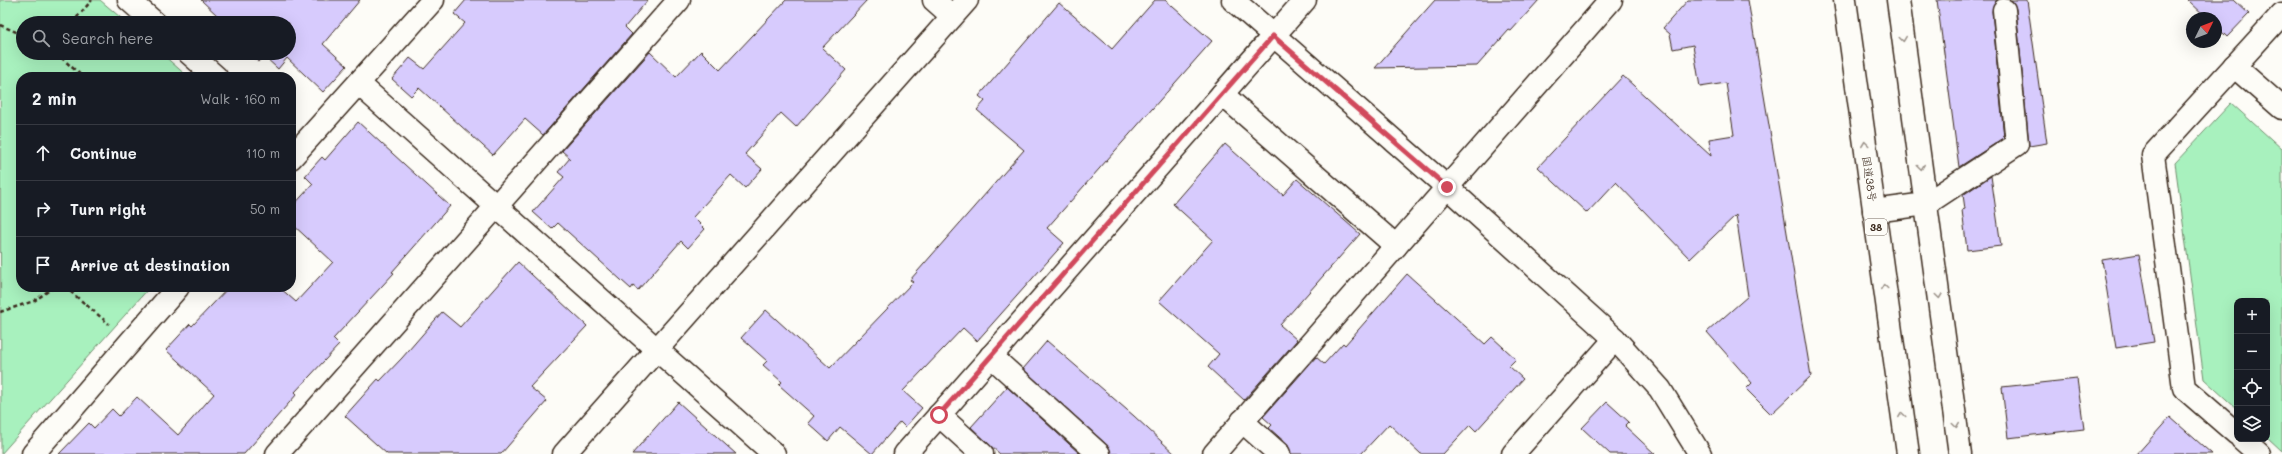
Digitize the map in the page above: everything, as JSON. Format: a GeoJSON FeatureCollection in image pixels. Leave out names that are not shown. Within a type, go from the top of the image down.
{"type":"FeatureCollection","features":[{"type":"Feature","properties":{"kind":"main road"},"geometry":{"type":"LineString","coordinates":[[129,0],[147,16]]}},
{"type":"Feature","properties":{"kind":"main road"},"geometry":{"type":"LineString","coordinates":[[296,147],[359,84],[433,0]]}},
{"type":"Feature","properties":{"kind":"main road"},"geometry":{"type":"LineString","coordinates":[[277,454],[679,0]]}},
{"type":"Feature","properties":{"kind":"main road"},"geometry":{"type":"LineString","coordinates":[[934,0],[952,16]]}},
{"type":"Feature","properties":{"kind":"main road"},"geometry":{"type":"LineString","coordinates":[[564,454],[967,0]]}},
{"type":"Feature","properties":{"kind":"main road"},"geometry":{"type":"LineString","coordinates":[[1233,0],[1447,187],[1615,339],[1660,389],[1700,454]]}},
{"type":"Feature","properties":{"kind":"main road"},"geometry":{"type":"LineString","coordinates":[[905,454],[1305,0]]}},
{"type":"Feature","properties":{"kind":"main road"},"geometry":{"type":"LineString","coordinates":[[1214,454],[1611,0]]}},
{"type":"Feature","properties":{"kind":"main road","name":"国道38号"},"geometry":{"type":"LineString","coordinates":[[1844,0],[1908,454]]}},
{"type":"Feature","properties":{"kind":"main road"},"geometry":{"type":"LineString","coordinates":[[1898,0],[1960,454]]}},
{"type":"Feature","properties":{"kind":"main road"},"geometry":{"type":"LineString","coordinates":[[2278,0],[2282,3]]}},
{"type":"Feature","properties":{"kind":"main road"},"geometry":{"type":"LineString","coordinates":[[1874,211],[1926,204],[2017,144],[2004,10]]}},
{"type":"Feature","properties":{"kind":"main road"},"geometry":{"type":"LineString","coordinates":[[2234,431],[2184,388],[2154,155],[2282,14]]}},
{"type":"Feature","properties":{"kind":"main road"},"geometry":{"type":"LineString","coordinates":[[197,60],[210,72]]}},
{"type":"Feature","properties":{"kind":"main road"},"geometry":{"type":"LineString","coordinates":[[2234,66],[2282,108]]}},
{"type":"Feature","properties":{"kind":"main road"},"geometry":{"type":"LineString","coordinates":[[359,84],[495,207],[658,349],[774,454]]}},
{"type":"Feature","properties":{"kind":"main road"},"geometry":{"type":"LineString","coordinates":[[1222,94],[1396,246]]}},
{"type":"Feature","properties":{"kind":"main road"},"geometry":{"type":"LineString","coordinates":[[32,454],[174,292]]}},
{"type":"Feature","properties":{"kind":"main road"},"geometry":{"type":"LineString","coordinates":[[1513,454],[1615,339]]}},
{"type":"Feature","properties":{"kind":"main road"},"geometry":{"type":"LineString","coordinates":[[991,356],[1099,454]]}},
{"type":"Feature","properties":{"kind":"main road"},"geometry":{"type":"LineString","coordinates":[[939,415],[982,454]]}},
{"type":"Feature","properties":{"kind":"main road"},"geometry":{"type":"LineString","coordinates":[[1242,421],[1279,454]]}},
{"type":"Feature","properties":{"kind":"main road"},"geometry":{"type":"LineString","coordinates":[[2245,442],[2259,454]]}},
{"type":"Feature","properties":{"kind":"path"},"geometry":{"type":"LineString","coordinates":[[78,16],[92,0]]}},
{"type":"Feature","properties":{"kind":"path"},"geometry":{"type":"LineString","coordinates":[[0,25],[16,32]]}},
{"type":"Feature","properties":{"kind":"path"},"geometry":{"type":"LineString","coordinates":[[64,60],[77,72]]}},
{"type":"Feature","properties":{"kind":"path"},"geometry":{"type":"LineString","coordinates":[[0,312],[34,301],[47,292]]}},
{"type":"Feature","properties":{"kind":"path"},"geometry":{"type":"LineString","coordinates":[[71,292],[113,327]]}},
{"type":"Feature","properties":{"kind":"green space"},"geometry":{"type":"Polygon","coordinates":[[[0,0],[100,0],[119,16],[16,16],[16,60],[169,60],[182,72],[16,72],[16,292],[146,292],[1,454],[0,0]]]}},
{"type":"Feature","properties":{"kind":"green space"},"geometry":{"type":"Polygon","coordinates":[[[2231,103],[2282,149],[2282,451],[2270,440],[2270,298],[2234,298],[2234,406],[2204,379],[2175,163],[2231,103]]]}},
{"type":"Feature","properties":{"kind":"building"},"geometry":{"type":"Polygon","coordinates":[[[201,0],[360,0],[323,44],[347,66],[323,92],[289,60],[296,60],[296,16],[218,16],[201,0]]]}},
{"type":"Feature","properties":{"kind":"building"},"geometry":{"type":"Polygon","coordinates":[[[466,0],[648,0],[625,27],[632,34],[543,135],[525,119],[493,155],[419,88],[411,96],[392,79],[410,58],[424,69],[465,23],[454,14],[466,0]]]}},
{"type":"Feature","properties":{"kind":"building"},"geometry":{"type":"Polygon","coordinates":[[[786,0],[867,0],[822,48],[846,70],[796,127],[781,113],[745,154],[762,169],[745,188],[731,175],[693,217],[705,229],[688,248],[681,241],[638,290],[633,286],[631,289],[558,223],[552,229],[533,212],[564,177],[558,172],[570,158],[562,151],[650,52],[676,77],[701,51],[720,70],[786,0]]]}},
{"type":"Feature","properties":{"kind":"building"},"geometry":{"type":"Polygon","coordinates":[[[1155,0],[1165,0],[1212,41],[1047,228],[1064,243],[977,341],[963,328],[903,391],[922,408],[905,427],[900,422],[872,454],[840,427],[828,441],[808,423],[814,416],[779,385],[782,382],[763,365],[767,361],[741,338],[766,310],[830,368],[913,282],[910,280],[1024,150],[977,110],[985,101],[979,96],[1059,3],[1112,49],[1155,0]]]}},
{"type":"Feature","properties":{"kind":"building"},"geometry":{"type":"Polygon","coordinates":[[[1435,0],[1539,0],[1511,31],[1509,30],[1477,66],[1375,68],[1435,0]]]}},
{"type":"Feature","properties":{"kind":"building"},"geometry":{"type":"Polygon","coordinates":[[[1688,0],[1748,0],[1811,376],[1771,414],[1746,389],[1752,383],[1707,332],[1748,296],[1736,215],[1690,259],[1616,182],[1587,213],[1538,167],[1623,76],[1711,156],[1709,139],[1734,135],[1726,83],[1700,87],[1693,45],[1673,49],[1670,34],[1663,28],[1688,0]]]}},
{"type":"Feature","properties":{"kind":"building"},"geometry":{"type":"Polygon","coordinates":[[[1937,0],[1997,0],[1992,11],[2004,138],[1959,167],[1937,0]]]}},
{"type":"Feature","properties":{"kind":"building"},"geometry":{"type":"Polygon","coordinates":[[[2011,0],[2027,0],[2047,143],[2029,146],[2016,9],[2011,0]]]}},
{"type":"Feature","properties":{"kind":"building"},"geometry":{"type":"Polygon","coordinates":[[[2188,0],[2234,0],[2249,14],[2227,37],[2222,32],[2222,12],[2201,12],[2188,0]]]}},
{"type":"Feature","properties":{"kind":"building"},"geometry":{"type":"Polygon","coordinates":[[[268,60],[285,60],[278,69],[268,60]]]}},
{"type":"Feature","properties":{"kind":"building"},"geometry":{"type":"Polygon","coordinates":[[[358,122],[450,206],[392,272],[394,273],[333,339],[339,345],[295,392],[297,394],[244,454],[59,454],[89,423],[94,428],[112,409],[119,416],[137,397],[178,435],[214,394],[166,350],[190,324],[192,326],[224,292],[285,292],[296,302],[333,262],[296,228],[296,203],[313,184],[305,176],[322,157],[325,160],[358,122]]]}},
{"type":"Feature","properties":{"kind":"building"},"geometry":{"type":"Polygon","coordinates":[[[1225,144],[1283,195],[1297,179],[1360,234],[1280,325],[1297,340],[1244,400],[1208,367],[1219,354],[1159,301],[1213,240],[1173,204],[1225,144]]]}},
{"type":"Feature","properties":{"kind":"building"},"geometry":{"type":"Polygon","coordinates":[[[1991,176],[2001,246],[1967,250],[1962,210],[1965,209],[1963,195],[1991,176]]]}},
{"type":"Feature","properties":{"kind":"building"},"geometry":{"type":"Polygon","coordinates":[[[2139,254],[2154,342],[2116,348],[2102,260],[2139,254]]]}},
{"type":"Feature","properties":{"kind":"building"},"geometry":{"type":"Polygon","coordinates":[[[518,262],[587,326],[530,387],[547,401],[501,454],[387,454],[345,416],[378,379],[380,381],[402,358],[442,312],[460,327],[518,262]]]}},
{"type":"Feature","properties":{"kind":"building"},"geometry":{"type":"Polygon","coordinates":[[[1407,274],[1485,344],[1492,337],[1516,359],[1509,366],[1523,379],[1476,431],[1470,425],[1443,454],[1421,454],[1389,424],[1361,454],[1291,454],[1288,445],[1269,428],[1272,425],[1263,417],[1316,357],[1324,364],[1343,343],[1345,345],[1407,274]]]}},
{"type":"Feature","properties":{"kind":"building"},"geometry":{"type":"Polygon","coordinates":[[[1047,341],[1134,416],[1175,454],[1111,454],[1107,445],[1023,369],[1047,341]]]}},
{"type":"Feature","properties":{"kind":"building"},"geometry":{"type":"Polygon","coordinates":[[[2077,379],[2084,429],[2008,438],[2002,387],[2077,379]]]}},
{"type":"Feature","properties":{"kind":"building"},"geometry":{"type":"Polygon","coordinates":[[[1007,387],[1080,454],[1000,454],[992,447],[971,427],[1007,387]]]}},
{"type":"Feature","properties":{"kind":"building"},"geometry":{"type":"Polygon","coordinates":[[[678,402],[736,454],[632,454],[678,402]]]}},
{"type":"Feature","properties":{"kind":"building"},"geometry":{"type":"Polygon","coordinates":[[[1607,402],[1629,422],[1625,426],[1655,454],[1610,454],[1582,428],[1607,402]]]}},
{"type":"Feature","properties":{"kind":"building"},"geometry":{"type":"Polygon","coordinates":[[[2170,417],[2212,454],[2137,454],[2170,417]]]}},
{"type":"Feature","properties":{"kind":"route"},"geometry":{"type":"LineString","coordinates":[[939,415],[1273,36],[1447,187]]}}]}
